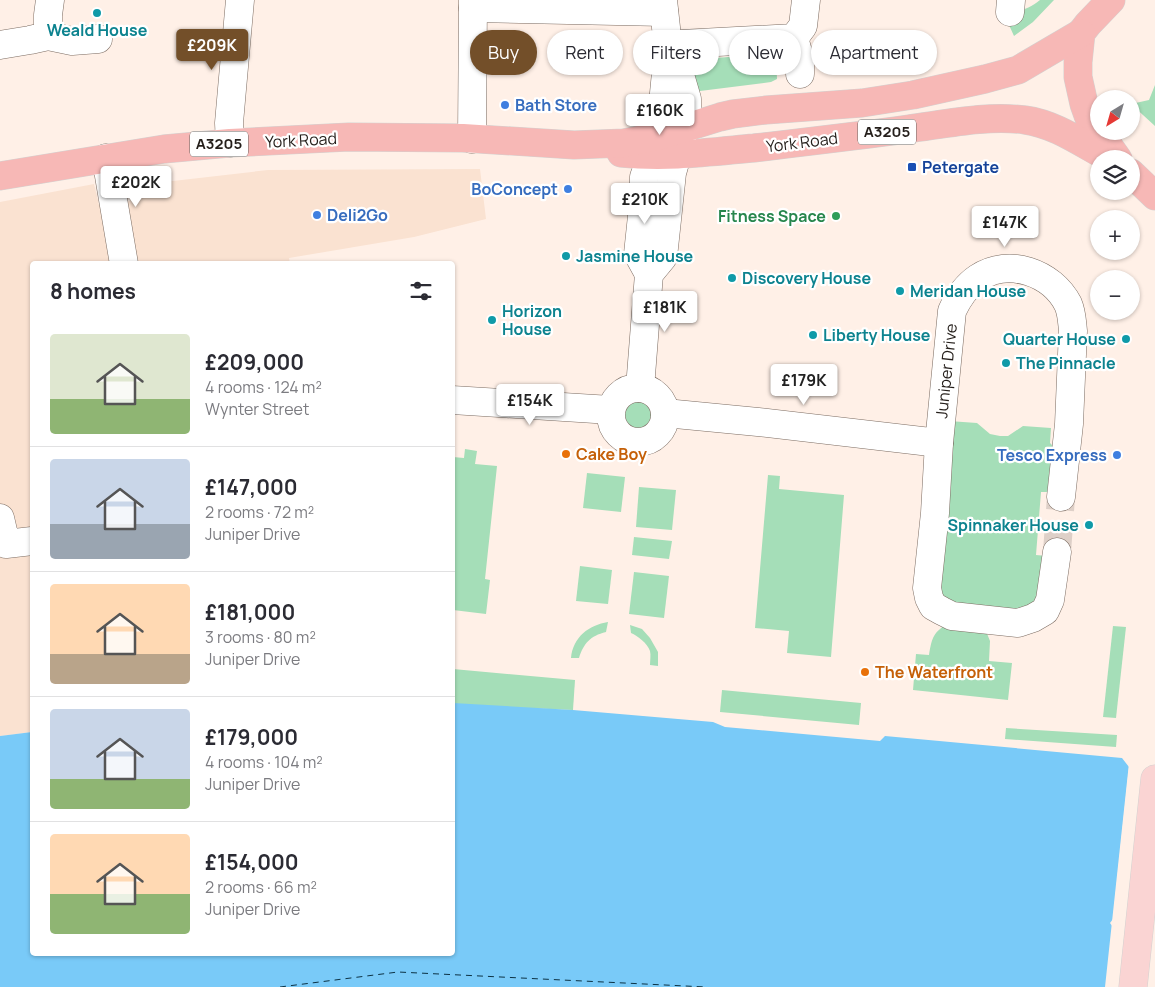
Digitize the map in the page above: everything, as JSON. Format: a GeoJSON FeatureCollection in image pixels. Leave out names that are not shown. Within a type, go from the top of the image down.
{"type":"FeatureCollection","features":[{"type":"Feature","properties":{"kind":"highway","name":"York Road"},"geometry":{"type":"LineString","coordinates":[[663,149],[685,128],[733,114],[862,103],[913,95],[985,80],[1018,70],[1081,33],[1111,0]]}},
{"type":"Feature","properties":{"kind":"highway"},"geometry":{"type":"LineString","coordinates":[[1081,33],[1078,62],[1080,91],[1089,118],[1112,150]]}},
{"type":"Feature","properties":{"kind":"highway","name":"York Road"},"geometry":{"type":"LineString","coordinates":[[0,176],[164,149],[230,143],[349,137],[472,139],[574,145],[624,153],[663,149],[727,151],[994,118],[1026,120],[1038,123],[1071,136],[1095,150]]}},
{"type":"Feature","properties":{"kind":"highway"},"geometry":{"type":"LineString","coordinates":[[1140,182],[1155,196]]}},
{"type":"Feature","properties":{"kind":"main road"},"geometry":{"type":"LineString","coordinates":[[1133,987],[1155,779]]}},
{"type":"Feature","properties":{"kind":"street"},"geometry":{"type":"LineString","coordinates":[[48,36],[50,0]]}},
{"type":"Feature","properties":{"kind":"street"},"geometry":{"type":"LineString","coordinates":[[230,143],[231,98],[240,0]]}},
{"type":"Feature","properties":{"kind":"street"},"geometry":{"type":"LineString","coordinates":[[800,30],[803,26],[806,0]]}},
{"type":"Feature","properties":{"kind":"street"},"geometry":{"type":"LineString","coordinates":[[472,139],[473,4],[663,6],[666,30]]}},
{"type":"Feature","properties":{"kind":"street"},"geometry":{"type":"LineString","coordinates":[[0,45],[48,36],[72,41],[98,39]]}},
{"type":"Feature","properties":{"kind":"street"},"geometry":{"type":"LineString","coordinates":[[640,388],[649,274],[638,254],[644,177],[663,149],[661,124],[665,75]]}},
{"type":"Feature","properties":{"kind":"street"},"geometry":{"type":"LineString","coordinates":[[680,75],[687,99],[685,128]]}},
{"type":"Feature","properties":{"kind":"street"},"geometry":{"type":"LineString","coordinates":[[106,158],[123,261]]}},
{"type":"Feature","properties":{"kind":"street","name":"Juniper Drive"},"geometry":{"type":"LineString","coordinates":[[1057,552],[1050,600],[1045,611],[1033,618],[1018,622],[952,616],[933,606],[928,598],[927,588],[935,513],[939,443],[952,311],[956,302],[970,284],[978,277],[989,272],[1002,269],[1030,271],[1051,282],[1059,290],[1068,305],[1073,331],[1069,424],[1061,498]]}},
{"type":"Feature","properties":{"kind":"street"},"geometry":{"type":"LineString","coordinates":[[640,388],[647,390],[660,399],[664,406],[665,413],[662,429],[650,440],[634,443],[618,435],[610,419],[611,410],[618,396],[624,391],[640,388]]}},
{"type":"Feature","properties":{"kind":"street"},"geometry":{"type":"LineString","coordinates":[[455,400],[611,410]]}},
{"type":"Feature","properties":{"kind":"street"},"geometry":{"type":"LineString","coordinates":[[665,413],[939,443]]}},
{"type":"Feature","properties":{"kind":"street"},"geometry":{"type":"LineString","coordinates":[[2,536],[30,541]]}},
{"type":"Feature","properties":{"kind":"shaded area"},"geometry":{"type":"Polygon","coordinates":[[[480,169],[486,219],[414,237],[289,258],[290,261],[30,261],[30,732],[0,736],[0,202],[94,184],[99,205],[130,201],[133,191],[138,185],[268,170],[480,169]]]}},
{"type":"Feature","properties":{"kind":"green space"},"geometry":{"type":"Polygon","coordinates":[[[1040,0],[1054,0],[1033,22],[1014,36],[1004,14],[1023,10],[1040,0]]]}},
{"type":"Feature","properties":{"kind":"green space"},"geometry":{"type":"Polygon","coordinates":[[[729,57],[729,75],[777,75],[777,79],[771,82],[700,91],[695,89],[692,75],[719,75],[719,58],[729,57]]]}},
{"type":"Feature","properties":{"kind":"green space"},"geometry":{"type":"Polygon","coordinates":[[[1155,85],[1155,126],[1140,112],[1140,102],[1149,100],[1155,85]]]}},
{"type":"Feature","properties":{"kind":"green space"},"geometry":{"type":"Polygon","coordinates":[[[637,401],[648,405],[652,416],[648,427],[637,431],[626,427],[622,416],[626,405],[637,401]]]}},
{"type":"Feature","properties":{"kind":"green space"},"geometry":{"type":"Polygon","coordinates":[[[949,421],[977,423],[990,434],[1000,436],[1008,436],[1023,426],[1051,428],[1050,443],[1056,449],[1052,492],[1041,492],[1036,555],[1047,556],[1043,591],[1024,614],[954,610],[937,595],[949,421]]]}},
{"type":"Feature","properties":{"kind":"green space"},"geometry":{"type":"Polygon","coordinates":[[[465,449],[477,451],[475,464],[497,466],[485,579],[490,580],[486,614],[455,610],[455,457],[464,458],[465,449]]]}},
{"type":"Feature","properties":{"kind":"green space"},"geometry":{"type":"Polygon","coordinates":[[[587,473],[625,477],[621,512],[583,508],[587,473]]]}},
{"type":"Feature","properties":{"kind":"green space"},"geometry":{"type":"Polygon","coordinates":[[[768,475],[780,476],[779,489],[844,495],[831,657],[787,653],[789,631],[755,628],[768,475]]]}},
{"type":"Feature","properties":{"kind":"green space"},"geometry":{"type":"Polygon","coordinates":[[[639,487],[676,490],[672,530],[636,527],[639,487]]]}},
{"type":"Feature","properties":{"kind":"green space"},"geometry":{"type":"Polygon","coordinates":[[[634,537],[672,541],[669,559],[632,555],[634,537]]]}},
{"type":"Feature","properties":{"kind":"green space"},"geometry":{"type":"Polygon","coordinates":[[[580,566],[612,570],[608,604],[576,601],[580,566]]]}},
{"type":"Feature","properties":{"kind":"green space"},"geometry":{"type":"Polygon","coordinates":[[[634,572],[669,576],[664,618],[629,614],[634,572]]]}},
{"type":"Feature","properties":{"kind":"green space"},"geometry":{"type":"Polygon","coordinates":[[[608,622],[606,632],[588,641],[579,658],[571,658],[575,644],[583,633],[594,626],[608,622]]]}},
{"type":"Feature","properties":{"kind":"green space"},"geometry":{"type":"Polygon","coordinates":[[[949,623],[986,631],[990,641],[989,661],[1012,663],[1008,700],[913,690],[916,654],[929,655],[934,636],[949,623]]]}},
{"type":"Feature","properties":{"kind":"green space"},"geometry":{"type":"Polygon","coordinates":[[[630,625],[642,629],[650,638],[658,652],[658,666],[650,665],[649,648],[642,640],[631,633],[630,625]]]}},
{"type":"Feature","properties":{"kind":"green space"},"geometry":{"type":"Polygon","coordinates":[[[1113,626],[1126,627],[1116,718],[1103,717],[1113,626]]]}},
{"type":"Feature","properties":{"kind":"green space"},"geometry":{"type":"Polygon","coordinates":[[[455,669],[575,680],[573,710],[455,705],[455,669]]]}},
{"type":"Feature","properties":{"kind":"green space"},"geometry":{"type":"Polygon","coordinates":[[[722,690],[861,703],[859,725],[720,712],[722,690]]]}},
{"type":"Feature","properties":{"kind":"green space"},"geometry":{"type":"Polygon","coordinates":[[[1006,728],[1117,735],[1116,747],[1005,739],[1006,728]]]}},
{"type":"Feature","properties":{"kind":"water"},"geometry":{"type":"Polygon","coordinates":[[[455,703],[573,710],[713,722],[725,727],[880,741],[885,736],[1122,758],[1129,767],[1113,919],[1110,923],[1155,987],[0,987],[0,736],[30,732],[30,956],[455,956],[455,703]]]}},
{"type":"Feature","properties":{"kind":"pier"},"geometry":{"type":"Polygon","coordinates":[[[1129,763],[1155,767],[1155,923],[1119,919],[1113,923],[1118,927],[1155,931],[1155,987],[1105,987],[1129,763]]]}},
{"type":"Feature","properties":{"kind":"ferry route"},"geometry":{"type":"LineString","coordinates":[[280,987],[398,972],[706,987]]}},
{"type":"Feature","properties":{"kind":"tunnel"},"geometry":{"type":"LineString","coordinates":[[1057,552],[1061,497]]}},
{"type":"Feature","properties":{"kind":"place","name":"Weald House"},"geometry":{"type":"Point","coordinates":[97,13]}},
{"type":"Feature","properties":{"kind":"place","name":"Bath Store"},"geometry":{"type":"Point","coordinates":[505,105]}},
{"type":"Feature","properties":{"kind":"place","name":"Petergate"},"geometry":{"type":"Point","coordinates":[912,167]}},
{"type":"Feature","properties":{"kind":"place","name":"BoConcept"},"geometry":{"type":"Point","coordinates":[568,189]}},
{"type":"Feature","properties":{"kind":"place","name":"Deli2Go"},"geometry":{"type":"Point","coordinates":[317,215]}},
{"type":"Feature","properties":{"kind":"place","name":"Fitness Space"},"geometry":{"type":"Point","coordinates":[836,216]}},
{"type":"Feature","properties":{"kind":"place","name":"Jasmine House"},"geometry":{"type":"Point","coordinates":[566,256]}},
{"type":"Feature","properties":{"kind":"place","name":"Discovery House"},"geometry":{"type":"Point","coordinates":[732,278]}},
{"type":"Feature","properties":{"kind":"place","name":"Meridan House"},"geometry":{"type":"Point","coordinates":[900,291]}},
{"type":"Feature","properties":{"kind":"place","name":"Horizon House"},"geometry":{"type":"Point","coordinates":[492,320]}},
{"type":"Feature","properties":{"kind":"place","name":"Liberty House"},"geometry":{"type":"Point","coordinates":[813,335]}},
{"type":"Feature","properties":{"kind":"place","name":"Quarter House"},"geometry":{"type":"Point","coordinates":[1126,339]}},
{"type":"Feature","properties":{"kind":"place","name":"The Pinnacle"},"geometry":{"type":"Point","coordinates":[1006,363]}},
{"type":"Feature","properties":{"kind":"place","name":"Cake Boy"},"geometry":{"type":"Point","coordinates":[566,454]}},
{"type":"Feature","properties":{"kind":"place","name":"Tesco Express"},"geometry":{"type":"Point","coordinates":[1117,455]}},
{"type":"Feature","properties":{"kind":"place","name":"Spinnaker House"},"geometry":{"type":"Point","coordinates":[1089,525]}},
{"type":"Feature","properties":{"kind":"place","name":"The Waterfront"},"geometry":{"type":"Point","coordinates":[865,672]}}]}
